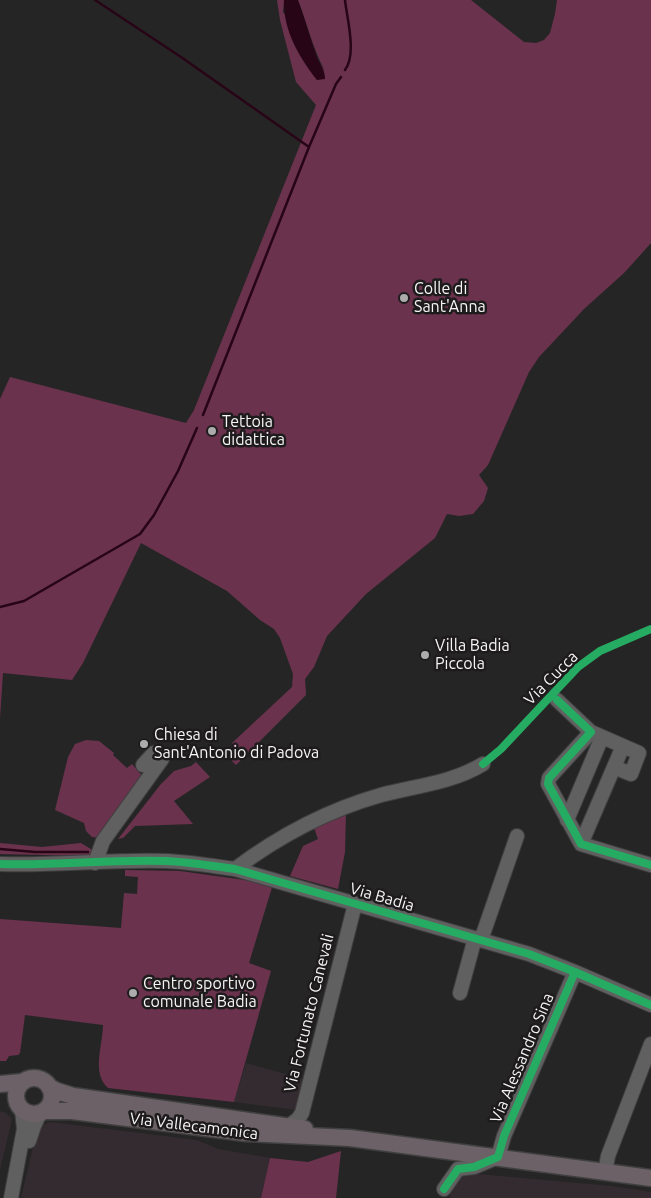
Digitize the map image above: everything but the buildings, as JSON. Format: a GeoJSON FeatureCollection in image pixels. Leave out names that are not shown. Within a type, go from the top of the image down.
{"type":"FeatureCollection","features":[{"type":"Feature","properties":{"kind":"main road"},"geometry":{"type":"LineString","coordinates":[[0,1084],[22,1082],[37,1078],[49,1087],[52,1100],[42,1112],[31,1114],[0,1101]]}},
{"type":"Feature","properties":{"kind":"main road"},"geometry":{"type":"LineString","coordinates":[[20,1108],[16,1096],[22,1082]]}},
{"type":"Feature","properties":{"kind":"main road","name":"Via Vallecamonica"},"geometry":{"type":"LineString","coordinates":[[49,1087],[73,1096],[290,1125],[344,1138]]}},
{"type":"Feature","properties":{"kind":"main road","name":"Via Vallecamonica"},"geometry":{"type":"LineString","coordinates":[[42,1112],[72,1111],[246,1134],[344,1138],[651,1178]]}},
{"type":"Feature","properties":{"kind":"street"},"geometry":{"type":"LineString","coordinates":[[557,700],[596,734],[639,753],[631,774],[614,767],[581,844]]}},
{"type":"Feature","properties":{"kind":"street"},"geometry":{"type":"LineString","coordinates":[[567,820],[596,734]]}},
{"type":"Feature","properties":{"kind":"street"},"geometry":{"type":"LineString","coordinates":[[596,734],[549,778],[548,784],[581,844],[651,865]]}},
{"type":"Feature","properties":{"kind":"street"},"geometry":{"type":"LineString","coordinates":[[94,863],[103,841],[162,759],[162,756],[157,752],[154,753],[143,765]]}},
{"type":"Feature","properties":{"kind":"street"},"geometry":{"type":"LineString","coordinates":[[235,869],[268,845],[302,826],[360,802],[452,778],[483,764]]}},
{"type":"Feature","properties":{"kind":"street"},"geometry":{"type":"LineString","coordinates":[[460,993],[478,939],[517,836]]}},
{"type":"Feature","properties":{"kind":"street","name":"Via Badia"},"geometry":{"type":"LineString","coordinates":[[0,864],[165,861],[199,863],[235,869],[529,954],[651,1006]]}},
{"type":"Feature","properties":{"kind":"street","name":"Via Fortunato Canevali"},"geometry":{"type":"LineString","coordinates":[[290,1125],[302,1113],[355,904]]}},
{"type":"Feature","properties":{"kind":"street","name":"Via Alessandro Sina"},"geometry":{"type":"LineString","coordinates":[[498,1157],[504,1136],[575,972]]}},
{"type":"Feature","properties":{"kind":"street"},"geometry":{"type":"LineString","coordinates":[[605,1172],[608,1156],[651,1044]]}},
{"type":"Feature","properties":{"kind":"street"},"geometry":{"type":"LineString","coordinates":[[17,1175],[18,1156],[24,1129],[20,1108]]}},
{"type":"Feature","properties":{"kind":"street"},"geometry":{"type":"LineString","coordinates":[[11,1198],[34,1126],[42,1112]]}},
{"type":"Feature","properties":{"kind":"street"},"geometry":{"type":"LineString","coordinates":[[443,1193],[453,1151]]}},
{"type":"Feature","properties":{"kind":"street"},"geometry":{"type":"LineString","coordinates":[[443,1193],[458,1168],[474,1167],[498,1157]]}},
{"type":"Feature","properties":{"kind":"shaded area"},"geometry":{"type":"Polygon","coordinates":[[[277,0],[284,0],[283,12],[325,71],[298,0],[471,0],[524,42],[536,43],[544,40],[550,33],[557,0],[651,0],[651,243],[624,273],[584,309],[539,357],[529,372],[488,465],[479,475],[488,488],[484,501],[473,514],[459,516],[447,514],[435,538],[366,594],[327,636],[314,667],[305,679],[306,695],[236,765],[231,760],[233,756],[232,743],[292,687],[293,674],[280,638],[274,629],[260,620],[227,591],[141,543],[83,663],[72,680],[3,673],[0,718],[0,399],[10,377],[186,423],[194,410],[316,105],[296,82],[280,20],[277,0]]]}},
{"type":"Feature","properties":{"kind":"shaded area"},"geometry":{"type":"Polygon","coordinates":[[[284,0],[298,0],[325,79],[317,80],[293,43],[286,22],[284,0]]]}},
{"type":"Feature","properties":{"kind":"shaded area"},"geometry":{"type":"Polygon","coordinates":[[[86,740],[99,741],[114,753],[113,755],[127,768],[132,764],[145,779],[103,838],[92,837],[86,831],[84,823],[55,810],[68,757],[75,744],[86,740]]]}},
{"type":"Feature","properties":{"kind":"shaded area"},"geometry":{"type":"Polygon","coordinates":[[[196,762],[210,777],[174,801],[193,824],[135,826],[123,838],[118,839],[161,784],[174,771],[191,766],[196,762]]]}},
{"type":"Feature","properties":{"kind":"shaded area"},"geometry":{"type":"Polygon","coordinates":[[[346,811],[345,852],[338,889],[290,876],[303,846],[318,839],[313,825],[346,811]]]}},
{"type":"Feature","properties":{"kind":"shaded area"},"geometry":{"type":"Polygon","coordinates":[[[0,843],[42,847],[81,843],[94,851],[90,856],[0,854],[0,843]]]}},
{"type":"Feature","properties":{"kind":"shaded area","name":"Centro sportivo comunale Badia"},"geometry":{"type":"Polygon","coordinates":[[[125,870],[180,871],[273,884],[249,963],[271,971],[234,1102],[108,1088],[100,1075],[99,1067],[103,1025],[25,1015],[20,1053],[9,1056],[6,1061],[0,1061],[0,919],[121,928],[124,893],[137,894],[138,877],[125,876],[125,870]]]}},
{"type":"Feature","properties":{"kind":"shaded area"},"geometry":{"type":"Polygon","coordinates":[[[246,1063],[307,1080],[297,1110],[234,1102],[246,1063]]]}},
{"type":"Feature","properties":{"kind":"shaded area"},"geometry":{"type":"Polygon","coordinates":[[[0,1111],[6,1113],[12,1119],[0,1170],[0,1111]]]}},
{"type":"Feature","properties":{"kind":"shaded area"},"geometry":{"type":"Polygon","coordinates":[[[50,1122],[197,1140],[218,1149],[270,1158],[261,1198],[21,1198],[37,1131],[43,1125],[50,1122]]]}},
{"type":"Feature","properties":{"kind":"shaded area"},"geometry":{"type":"Polygon","coordinates":[[[341,1151],[336,1198],[261,1198],[270,1158],[308,1162],[341,1151]]]}},
{"type":"Feature","properties":{"kind":"shaded area"},"geometry":{"type":"Polygon","coordinates":[[[467,1173],[611,1186],[651,1192],[651,1198],[450,1198],[452,1186],[458,1176],[467,1173]]]}},
{"type":"Feature","properties":{"kind":"waterway"},"geometry":{"type":"LineString","coordinates":[[95,0],[181,57],[309,147]]}},
{"type":"Feature","properties":{"kind":"waterway"},"geometry":{"type":"LineString","coordinates":[[345,0],[351,46],[349,63],[345,70]]}},
{"type":"Feature","properties":{"kind":"waterway"},"geometry":{"type":"LineString","coordinates":[[203,415],[309,147],[336,84],[341,77]]}},
{"type":"Feature","properties":{"kind":"waterway"},"geometry":{"type":"LineString","coordinates":[[0,607],[24,601],[140,534],[154,515],[178,471],[197,428]]}},
{"type":"Feature","properties":{"kind":"waterway"},"geometry":{"type":"LineString","coordinates":[[0,849],[35,852],[88,852]]}},
{"type":"Feature","properties":{"kind":"cycle path","name":"Via Cucca"},"geometry":{"type":"LineString","coordinates":[[483,764],[501,749],[578,667],[600,651],[651,629]]}},
{"type":"Feature","properties":{"kind":"cycle path","name":"Via Cucca"},"geometry":{"type":"LineString","coordinates":[[557,700],[591,732],[549,778],[548,784],[581,844],[651,865]]}},
{"type":"Feature","properties":{"kind":"cycle path"},"geometry":{"type":"LineString","coordinates":[[0,864],[166,861],[235,869],[529,954],[651,1005]]}},
{"type":"Feature","properties":{"kind":"cycle path"},"geometry":{"type":"LineString","coordinates":[[444,1189],[458,1169],[474,1167],[498,1157],[504,1136],[575,972]]}},
{"type":"Feature","properties":{"kind":"place","name":"Colle di Sant'Anna"},"geometry":{"type":"Point","coordinates":[404,298]}},
{"type":"Feature","properties":{"kind":"place","name":"Tettoia didattica"},"geometry":{"type":"Point","coordinates":[212,431]}},
{"type":"Feature","properties":{"kind":"place","name":"Villa Badia Piccola"},"geometry":{"type":"Point","coordinates":[425,655]}},
{"type":"Feature","properties":{"kind":"place","name":"Chiesa di Sant'Antonio di Padova"},"geometry":{"type":"Point","coordinates":[144,744]}},
{"type":"Feature","properties":{"kind":"place","name":"Centro sportivo comunale Badia"},"geometry":{"type":"Point","coordinates":[133,993]}}]}
